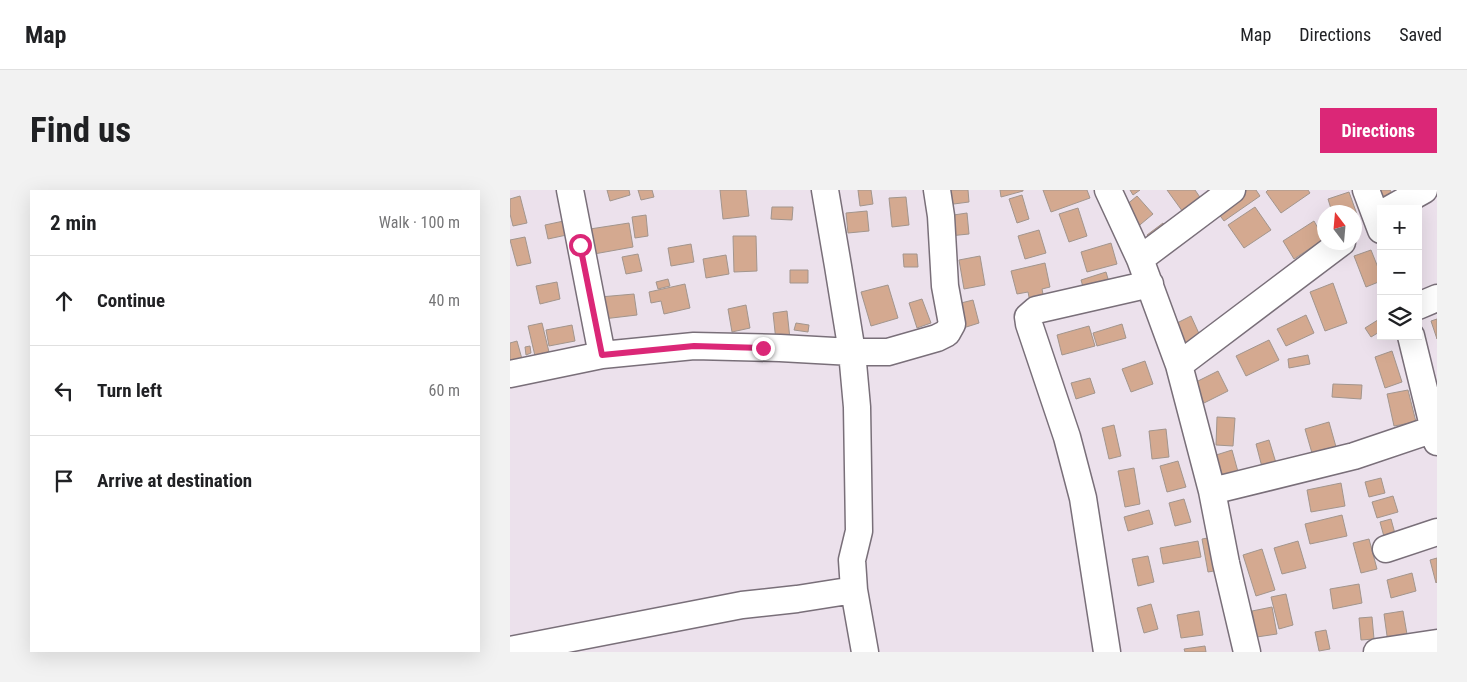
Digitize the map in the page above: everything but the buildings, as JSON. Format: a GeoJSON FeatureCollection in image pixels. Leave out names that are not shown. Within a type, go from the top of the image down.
{"type":"FeatureCollection","features":[{"type":"Feature","properties":{"kind":"street"},"geometry":{"type":"LineString","coordinates":[[570,190],[602,355]]}},
{"type":"Feature","properties":{"kind":"street"},"geometry":{"type":"LineString","coordinates":[[825,190],[852,352],[857,407],[859,531],[852,560],[854,590],[865,652]]}},
{"type":"Feature","properties":{"kind":"street"},"geometry":{"type":"LineString","coordinates":[[510,374],[602,355],[694,346],[888,352],[937,338],[947,333],[952,324],[945,286],[941,216],[937,190]]}},
{"type":"Feature","properties":{"kind":"street"},"geometry":{"type":"LineString","coordinates":[[1108,190],[1140,259],[1179,365],[1212,491],[1226,563],[1248,652]]}},
{"type":"Feature","properties":{"kind":"street"},"geometry":{"type":"LineString","coordinates":[[1140,259],[1232,190]]}},
{"type":"Feature","properties":{"kind":"street"},"geometry":{"type":"LineString","coordinates":[[1366,190],[1377,209]]}},
{"type":"Feature","properties":{"kind":"street"},"geometry":{"type":"LineString","coordinates":[[1401,205],[1424,190]]}},
{"type":"Feature","properties":{"kind":"street"},"geometry":{"type":"LineString","coordinates":[[1362,228],[1377,220]]}},
{"type":"Feature","properties":{"kind":"street"},"geometry":{"type":"LineString","coordinates":[[1179,365],[1331,250]]}},
{"type":"Feature","properties":{"kind":"street"},"geometry":{"type":"LineString","coordinates":[[1107,652],[1084,498],[1068,437],[1028,317],[1036,310],[1150,284]]}},
{"type":"Feature","properties":{"kind":"street"},"geometry":{"type":"LineString","coordinates":[[1422,304],[1437,298]]}},
{"type":"Feature","properties":{"kind":"street"},"geometry":{"type":"LineString","coordinates":[[1212,491],[1354,456],[1436,433],[1412,340]]}},
{"type":"Feature","properties":{"kind":"street"},"geometry":{"type":"LineString","coordinates":[[1386,549],[1437,532]]}},
{"type":"Feature","properties":{"kind":"street"},"geometry":{"type":"LineString","coordinates":[[510,650],[742,605],[854,590]]}},
{"type":"Feature","properties":{"kind":"street"},"geometry":{"type":"LineString","coordinates":[[1377,652],[1437,643]]}},
{"type":"Feature","properties":{"kind":"route"},"geometry":{"type":"LineString","coordinates":[[580,245],[602,355],[694,346],[763,348]]}}]}
